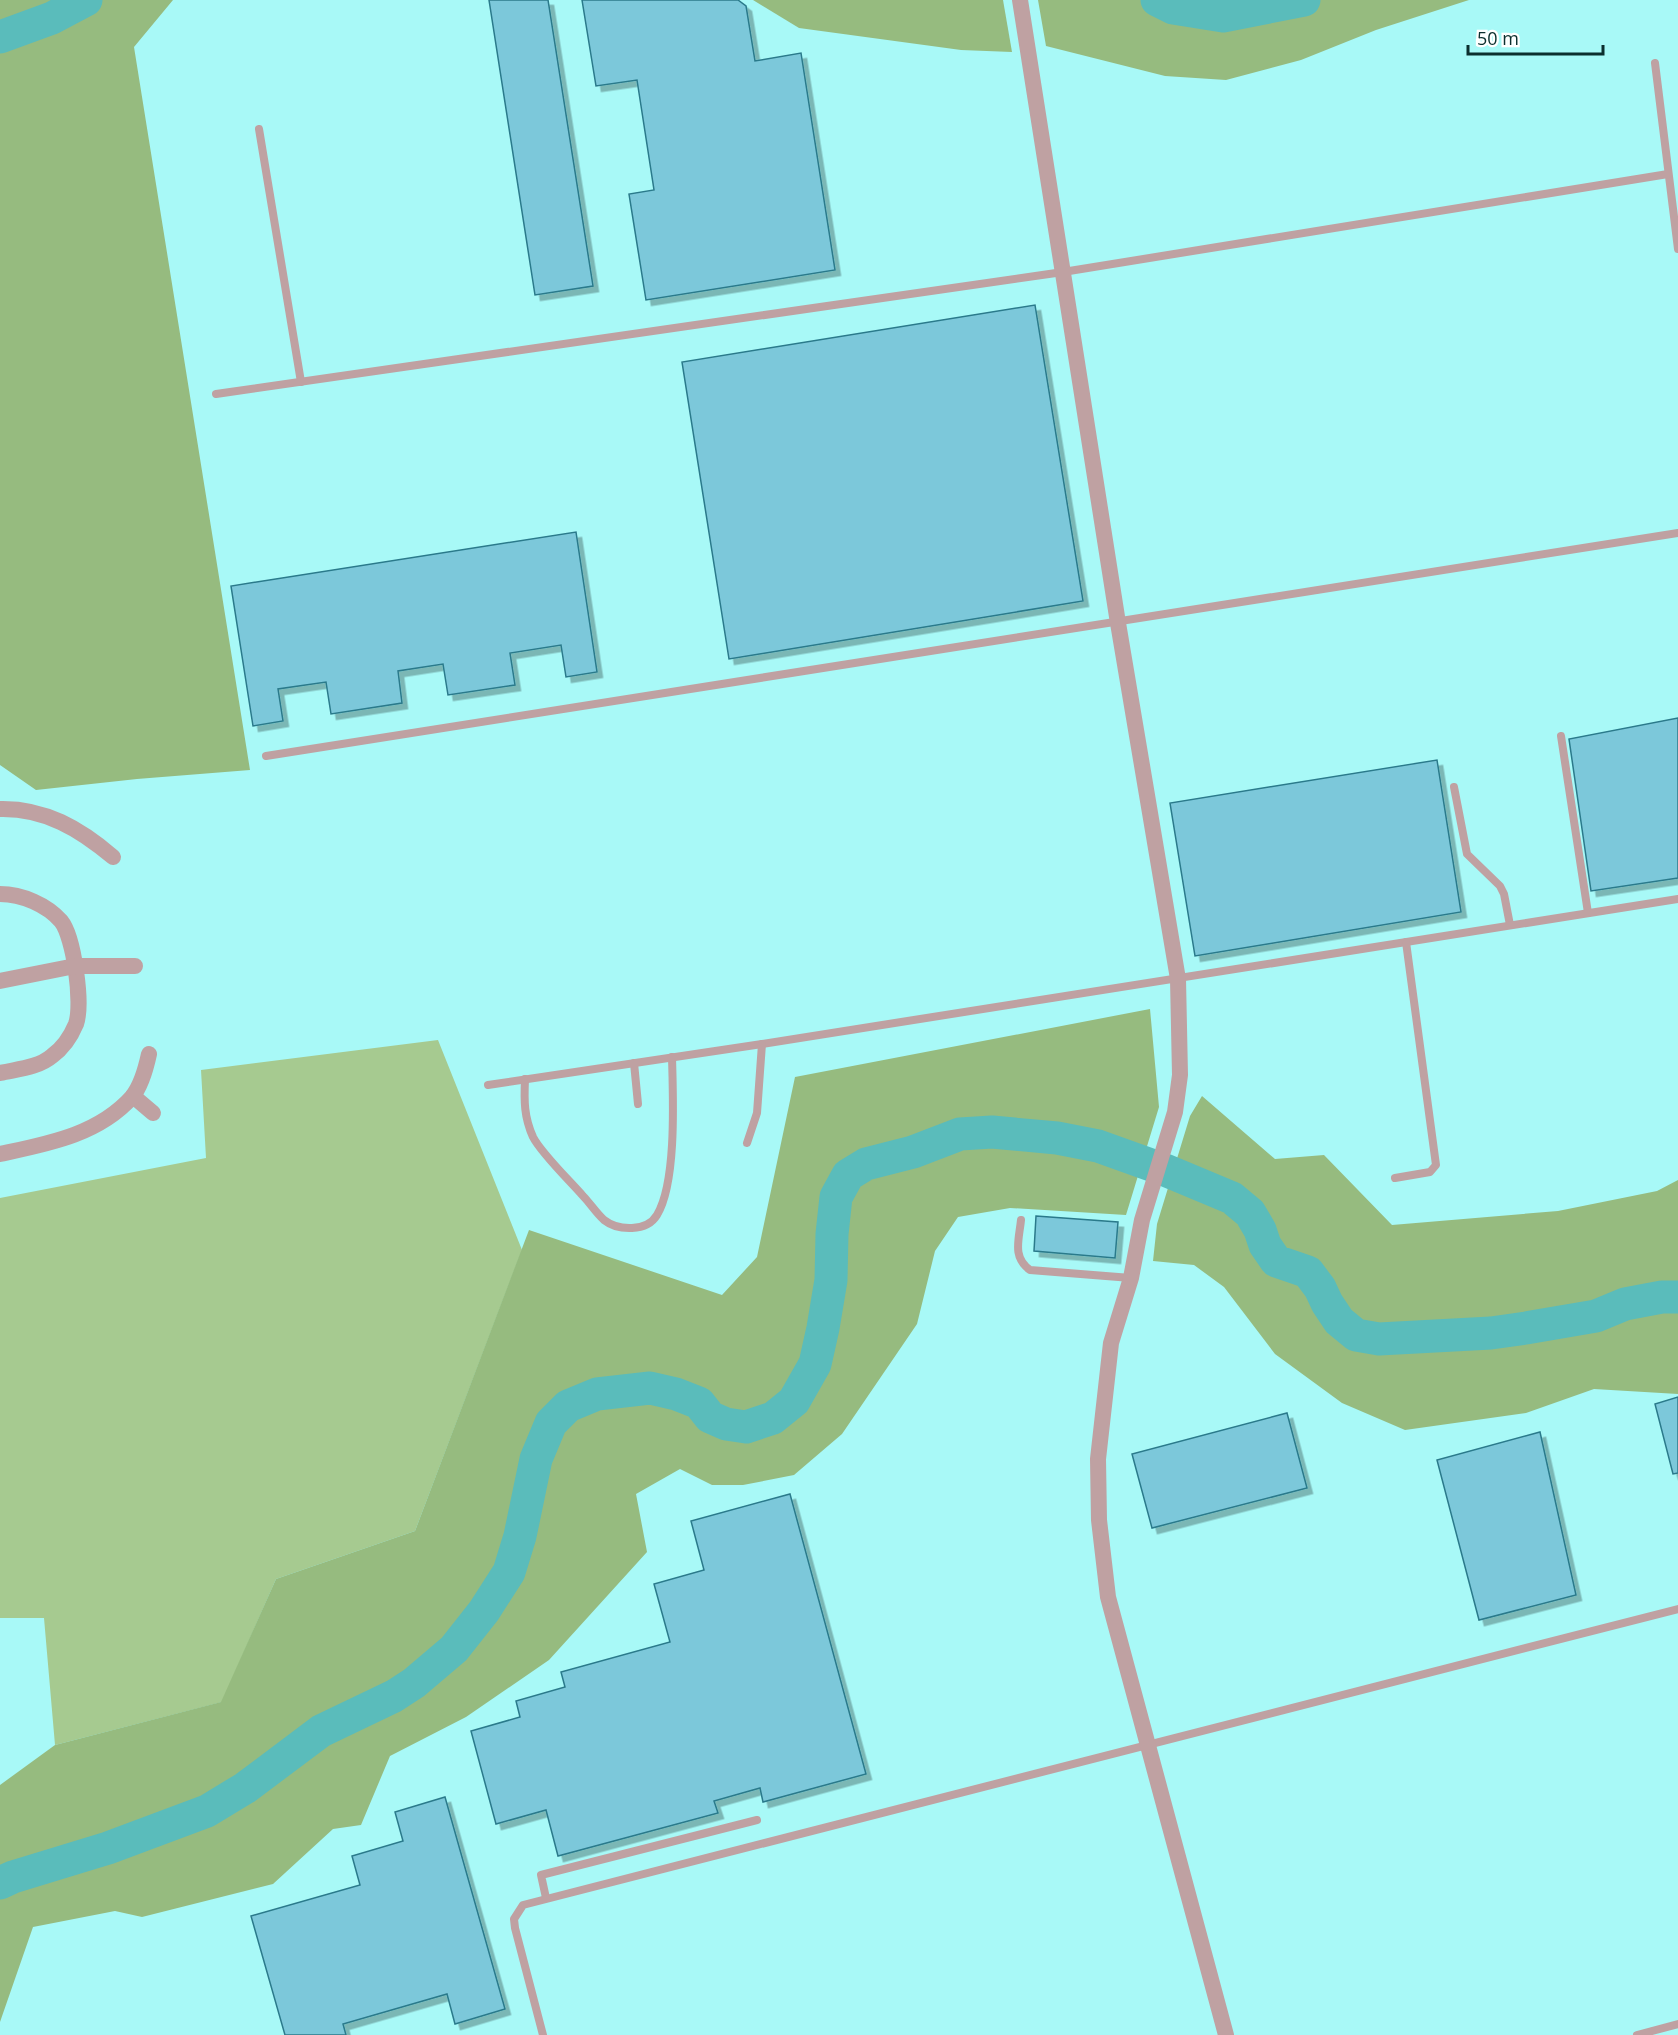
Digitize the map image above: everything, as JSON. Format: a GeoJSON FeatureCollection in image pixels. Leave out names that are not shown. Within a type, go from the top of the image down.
{"type":"FeatureCollection","features":[{"type":"Feature","properties":{"kind":"street"},"geometry":{"type":"LineString","coordinates":[[1020,0],[1118,623],[1178,979],[1180,1075],[1175,1112],[1142,1220],[1131,1278],[1111,1343],[1098,1459],[1099,1520],[1108,1597],[1226,2035]]}},
{"type":"Feature","properties":{"kind":"street"},"geometry":{"type":"LineString","coordinates":[[0,809],[38,813],[69,824],[91,838],[113,857]]}},
{"type":"Feature","properties":{"kind":"street"},"geometry":{"type":"LineString","coordinates":[[0,894],[23,898],[46,908],[62,922],[71,944],[78,994],[77,1022],[66,1042],[50,1058],[29,1067],[0,1072]]}},
{"type":"Feature","properties":{"kind":"street"},"geometry":{"type":"LineString","coordinates":[[0,981],[75,966],[135,966]]}},
{"type":"Feature","properties":{"kind":"street"},"geometry":{"type":"LineString","coordinates":[[0,1154],[46,1145],[76,1134],[106,1119],[133,1096],[145,1070],[149,1054]]}},
{"type":"Feature","properties":{"kind":"street"},"geometry":{"type":"LineString","coordinates":[[133,1096],[153,1113]]}},
{"type":"Feature","properties":{"kind":"lane"},"geometry":{"type":"LineString","coordinates":[[1655,63],[1678,249]]}},
{"type":"Feature","properties":{"kind":"lane"},"geometry":{"type":"LineString","coordinates":[[259,129],[301,382]]}},
{"type":"Feature","properties":{"kind":"lane"},"geometry":{"type":"LineString","coordinates":[[216,394],[1063,272],[1668,174]]}},
{"type":"Feature","properties":{"kind":"lane"},"geometry":{"type":"LineString","coordinates":[[266,756],[1678,533]]}},
{"type":"Feature","properties":{"kind":"lane"},"geometry":{"type":"LineString","coordinates":[[1561,736],[1588,913]]}},
{"type":"Feature","properties":{"kind":"lane"},"geometry":{"type":"LineString","coordinates":[[1454,787],[1467,854],[1500,886],[1504,894],[1510,926]]}},
{"type":"Feature","properties":{"kind":"lane"},"geometry":{"type":"LineString","coordinates":[[488,1085],[1178,979],[1678,899]]}},
{"type":"Feature","properties":{"kind":"lane"},"geometry":{"type":"LineString","coordinates":[[1395,1178],[1430,1172],[1436,1165],[1406,942]]}},
{"type":"Feature","properties":{"kind":"lane"},"geometry":{"type":"LineString","coordinates":[[747,1143],[757,1113],[762,1044]]}},
{"type":"Feature","properties":{"kind":"lane"},"geometry":{"type":"LineString","coordinates":[[525,1079],[524,1107],[526,1120],[534,1140],[605,1221],[621,1227],[635,1228],[649,1223],[657,1216],[664,1196],[670,1164],[673,1108],[672,1058]]}},
{"type":"Feature","properties":{"kind":"lane"},"geometry":{"type":"LineString","coordinates":[[634,1063],[638,1104]]}},
{"type":"Feature","properties":{"kind":"lane"},"geometry":{"type":"LineString","coordinates":[[1021,1220],[1018,1257],[1021,1264],[1030,1270],[1131,1278]]}},
{"type":"Feature","properties":{"kind":"lane"},"geometry":{"type":"LineString","coordinates":[[543,2035],[515,1928],[514,1919],[523,1905],[1678,1609]]}},
{"type":"Feature","properties":{"kind":"lane"},"geometry":{"type":"LineString","coordinates":[[546,1898],[541,1875],[757,1821]]}},
{"type":"Feature","properties":{"kind":"lane"},"geometry":{"type":"LineString","coordinates":[[1637,2035],[1678,2024]]}},
{"type":"Feature","properties":{"kind":"green space"},"geometry":{"type":"Polygon","coordinates":[[[0,0],[173,0],[134,47],[250,770],[36,790],[0,765],[0,0]]]}},
{"type":"Feature","properties":{"kind":"green space"},"geometry":{"type":"Polygon","coordinates":[[[753,0],[1003,0],[1012,52],[961,50],[799,28],[753,0]]]}},
{"type":"Feature","properties":{"kind":"green space"},"geometry":{"type":"Polygon","coordinates":[[[1038,0],[1469,0],[1376,30],[1301,60],[1226,80],[1165,76],[1046,46],[1038,0]]]}},
{"type":"Feature","properties":{"kind":"green space"},"geometry":{"type":"Polygon","coordinates":[[[1150,1009],[1159,1107],[1126,1215],[1010,1208],[958,1217],[935,1251],[917,1324],[842,1434],[794,1475],[743,1485],[712,1485],[680,1469],[636,1494],[647,1552],[549,1660],[466,1717],[390,1756],[361,1825],[333,1829],[273,1884],[142,1917],[115,1911],[33,1927],[0,2022],[0,1785],[55,1745],[221,1702],[276,1579],[415,1531],[529,1230],[722,1295],[757,1257],[795,1077],[1150,1009]]]}},
{"type":"Feature","properties":{"kind":"green space"},"geometry":{"type":"Polygon","coordinates":[[[438,1040],[522,1250],[415,1531],[276,1579],[222,1702],[55,1745],[44,1618],[0,1618],[0,1198],[206,1158],[201,1070],[438,1040]]]}},
{"type":"Feature","properties":{"kind":"green space"},"geometry":{"type":"Polygon","coordinates":[[[1202,1096],[1275,1159],[1324,1155],[1392,1225],[1558,1211],[1657,1191],[1678,1180],[1678,1394],[1594,1389],[1526,1413],[1405,1430],[1342,1403],[1275,1354],[1224,1287],[1194,1265],[1153,1261],[1157,1224],[1190,1116],[1202,1096]]]}},
{"type":"Feature","properties":{"kind":"building"},"geometry":{"type":"Polygon","coordinates":[[[489,0],[548,0],[593,286],[535,295],[489,0]]]}},
{"type":"Feature","properties":{"kind":"building"},"geometry":{"type":"Polygon","coordinates":[[[582,0],[738,0],[746,6],[755,61],[801,53],[835,270],[646,300],[629,194],[654,190],[637,80],[596,86],[582,0]]]}},
{"type":"Feature","properties":{"kind":"building"},"geometry":{"type":"Polygon","coordinates":[[[1035,305],[1083,601],[729,659],[682,362],[1035,305]]]}},
{"type":"Feature","properties":{"kind":"building"},"geometry":{"type":"Polygon","coordinates":[[[576,532],[597,672],[566,677],[561,645],[510,653],[515,685],[448,695],[443,664],[398,671],[402,703],[331,714],[326,682],[278,689],[283,721],[253,726],[231,586],[576,532]]]}},
{"type":"Feature","properties":{"kind":"building"},"geometry":{"type":"Polygon","coordinates":[[[1678,718],[1678,878],[1591,891],[1569,739],[1678,718]]]}},
{"type":"Feature","properties":{"kind":"building"},"geometry":{"type":"Polygon","coordinates":[[[1437,760],[1461,912],[1195,956],[1170,803],[1437,760]]]}},
{"type":"Feature","properties":{"kind":"building"},"geometry":{"type":"Polygon","coordinates":[[[1036,1216],[1118,1222],[1115,1258],[1034,1251],[1036,1216]]]}},
{"type":"Feature","properties":{"kind":"building"},"geometry":{"type":"Polygon","coordinates":[[[1678,1397],[1678,1473],[1673,1474],[1655,1404],[1678,1397]]]}},
{"type":"Feature","properties":{"kind":"building"},"geometry":{"type":"Polygon","coordinates":[[[1287,1413],[1307,1488],[1152,1528],[1132,1454],[1287,1413]]]}},
{"type":"Feature","properties":{"kind":"building"},"geometry":{"type":"Polygon","coordinates":[[[1540,1432],[1576,1595],[1479,1620],[1437,1460],[1540,1432]]]}},
{"type":"Feature","properties":{"kind":"building"},"geometry":{"type":"Polygon","coordinates":[[[790,1494],[866,1774],[763,1802],[760,1788],[714,1801],[718,1813],[558,1856],[546,1810],[496,1824],[471,1731],[520,1717],[516,1701],[565,1687],[561,1672],[670,1642],[654,1584],[704,1570],[691,1521],[790,1494]]]}},
{"type":"Feature","properties":{"kind":"building"},"geometry":{"type":"Polygon","coordinates":[[[445,1797],[505,2009],[455,2024],[447,1994],[343,2024],[346,2035],[285,2035],[251,1916],[360,1885],[352,1856],[403,1841],[395,1812],[445,1797]]]}},
{"type":"Feature","properties":{"kind":"waterway"},"geometry":{"type":"LineString","coordinates":[[0,37],[52,18],[86,0]]}},
{"type":"Feature","properties":{"kind":"waterway"},"geometry":{"type":"LineString","coordinates":[[1157,0],[1173,8],[1223,16],[1304,0]]}},
{"type":"Feature","properties":{"kind":"waterway"},"geometry":{"type":"LineString","coordinates":[[0,1883],[108,1848],[207,1811],[245,1788],[321,1731],[394,1696],[414,1683],[454,1649],[484,1611],[509,1572],[520,1536],[536,1459],[551,1423],[568,1406],[597,1394],[650,1388],[676,1394],[699,1403],[710,1417],[726,1424],[746,1427],[773,1418],[794,1401],[815,1364],[823,1328],[831,1280],[836,1197],[848,1175],[866,1164],[913,1152],[960,1134],[992,1132],[1057,1138],[1098,1146],[1165,1170],[1232,1198],[1250,1213],[1260,1230],[1265,1245],[1276,1261],[1308,1272],[1339,1321],[1356,1335],[1379,1339],[1491,1333],[1596,1316],[1625,1304],[1662,1297],[1678,1297]]}}]}
